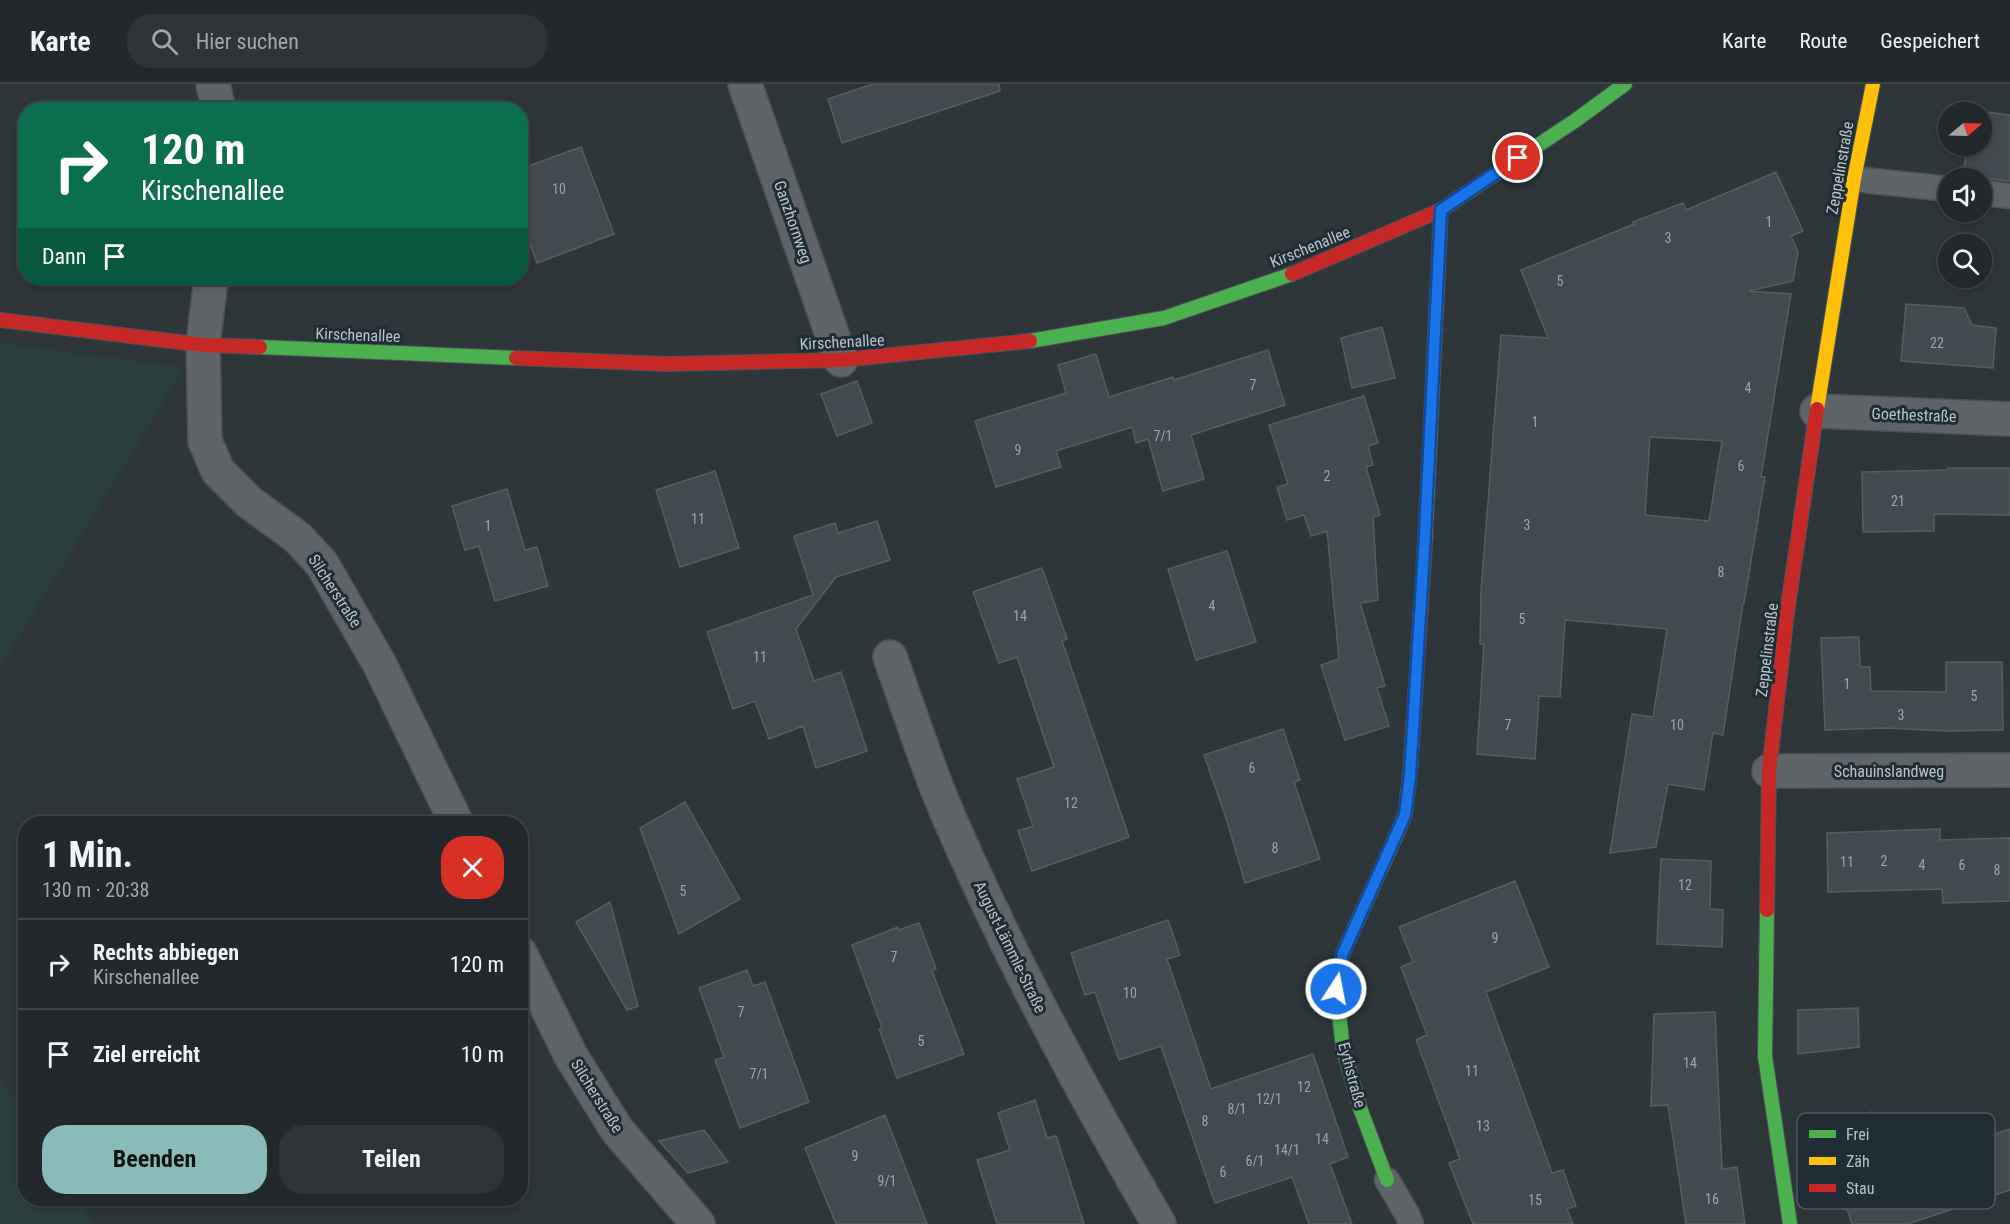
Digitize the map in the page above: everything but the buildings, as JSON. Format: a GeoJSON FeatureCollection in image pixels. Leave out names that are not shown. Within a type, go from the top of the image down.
{"type":"FeatureCollection","features":[{"type":"Feature","properties":{"kind":"street"},"geometry":{"type":"LineString","coordinates":[[213,84],[217,102]]}},
{"type":"Feature","properties":{"kind":"street","name":"Ganzhornweg"},"geometry":{"type":"LineString","coordinates":[[745,84],[841,360]]}},
{"type":"Feature","properties":{"kind":"street","name":"Kirschenallee"},"geometry":{"type":"LineString","coordinates":[[0,321],[203,345],[667,364],[841,360],[1012,344],[1164,318],[1304,270],[1441,210],[1576,120],[1625,84]]}},
{"type":"Feature","properties":{"kind":"street","name":"Zeppelinstraße"},"geometry":{"type":"LineString","coordinates":[[1790,1224],[1765,1056],[1769,771],[1787,613],[1817,411],[1854,179],[1874,84]]}},
{"type":"Feature","properties":{"kind":"street","name":"Eythstraße"},"geometry":{"type":"LineString","coordinates":[[1386,1180],[1360,1108],[1342,1048],[1336,989],[1343,953],[1405,815],[1410,776],[1425,535],[1441,210]]}},
{"type":"Feature","properties":{"kind":"street","name":"Silcherstraße"},"geometry":{"type":"LineString","coordinates":[[210,285],[203,345],[205,441],[218,471],[249,502],[297,537],[322,564],[381,665],[453,816]]}},
{"type":"Feature","properties":{"kind":"street","name":"Goethestraße"},"geometry":{"type":"LineString","coordinates":[[1817,411],[2010,419]]}},
{"type":"Feature","properties":{"kind":"street","name":"August-Lämmle-Straße"},"geometry":{"type":"LineString","coordinates":[[890,657],[947,813],[1000,932],[1070,1066],[1159,1224]]}},
{"type":"Feature","properties":{"kind":"street","name":"Schauinslandweg"},"geometry":{"type":"LineString","coordinates":[[1769,771],[2010,770]]}},
{"type":"Feature","properties":{"kind":"street","name":"Silcherstraße"},"geometry":{"type":"LineString","coordinates":[[528,968],[571,1056],[617,1130],[698,1224]]}},
{"type":"Feature","properties":{"kind":"lane"},"geometry":{"type":"LineString","coordinates":[[1854,179],[1938,188]]}},
{"type":"Feature","properties":{"kind":"lane"},"geometry":{"type":"LineString","coordinates":[[1992,194],[2010,196]]}},
{"type":"Feature","properties":{"kind":"lane","name":"Eythstraße"},"geometry":{"type":"LineString","coordinates":[[1386,1180],[1411,1224]]}},
{"type":"Feature","properties":{"kind":"green space"},"geometry":{"type":"Polygon","coordinates":[[[0,343],[184,368],[0,667],[0,343]]]}},
{"type":"Feature","properties":{"kind":"green space"},"geometry":{"type":"Polygon","coordinates":[[[0,1077],[18,1105],[18,1206],[81,1206],[93,1224],[0,1224],[0,1077]]]}},
{"type":"Feature","properties":{"kind":"traffic: fast"},"geometry":{"type":"LineString","coordinates":[[1498,172],[1625,84]]}},
{"type":"Feature","properties":{"kind":"traffic: fast"},"geometry":{"type":"LineString","coordinates":[[1030,341],[1164,318],[1292,274]]}},
{"type":"Feature","properties":{"kind":"traffic: fast"},"geometry":{"type":"LineString","coordinates":[[260,347],[516,358]]}},
{"type":"Feature","properties":{"kind":"traffic: fast"},"geometry":{"type":"LineString","coordinates":[[1387,1180],[1360,1108],[1343,1048],[1336,989],[1343,953],[1396,836]]}},
{"type":"Feature","properties":{"kind":"traffic: fast"},"geometry":{"type":"LineString","coordinates":[[1767,910],[1765,1056],[1790,1224]]}},
{"type":"Feature","properties":{"kind":"traffic: slow"},"geometry":{"type":"LineString","coordinates":[[1817,409],[1854,179],[1873,84]]}},
{"type":"Feature","properties":{"kind":"traffic: slow"},"geometry":{"type":"LineString","coordinates":[[1425,544],[1441,210]]}},
{"type":"Feature","properties":{"kind":"traffic: jam"},"geometry":{"type":"LineString","coordinates":[[1292,274],[1441,210],[1498,172]]}},
{"type":"Feature","properties":{"kind":"traffic: jam"},"geometry":{"type":"LineString","coordinates":[[0,320],[203,345],[260,347]]}},
{"type":"Feature","properties":{"kind":"traffic: jam"},"geometry":{"type":"LineString","coordinates":[[516,358],[667,364],[841,360],[1030,341]]}},
{"type":"Feature","properties":{"kind":"traffic: jam"},"geometry":{"type":"LineString","coordinates":[[1767,910],[1769,771],[1787,613],[1817,409]]}},
{"type":"Feature","properties":{"kind":"traffic: jam"},"geometry":{"type":"LineString","coordinates":[[1396,836],[1405,815],[1410,775],[1425,544]]}},
{"type":"Feature","properties":{"kind":"route"},"geometry":{"type":"LineString","coordinates":[[1336,989],[1343,953],[1405,815],[1410,776],[1425,535],[1441,210],[1518,158]]}}]}
